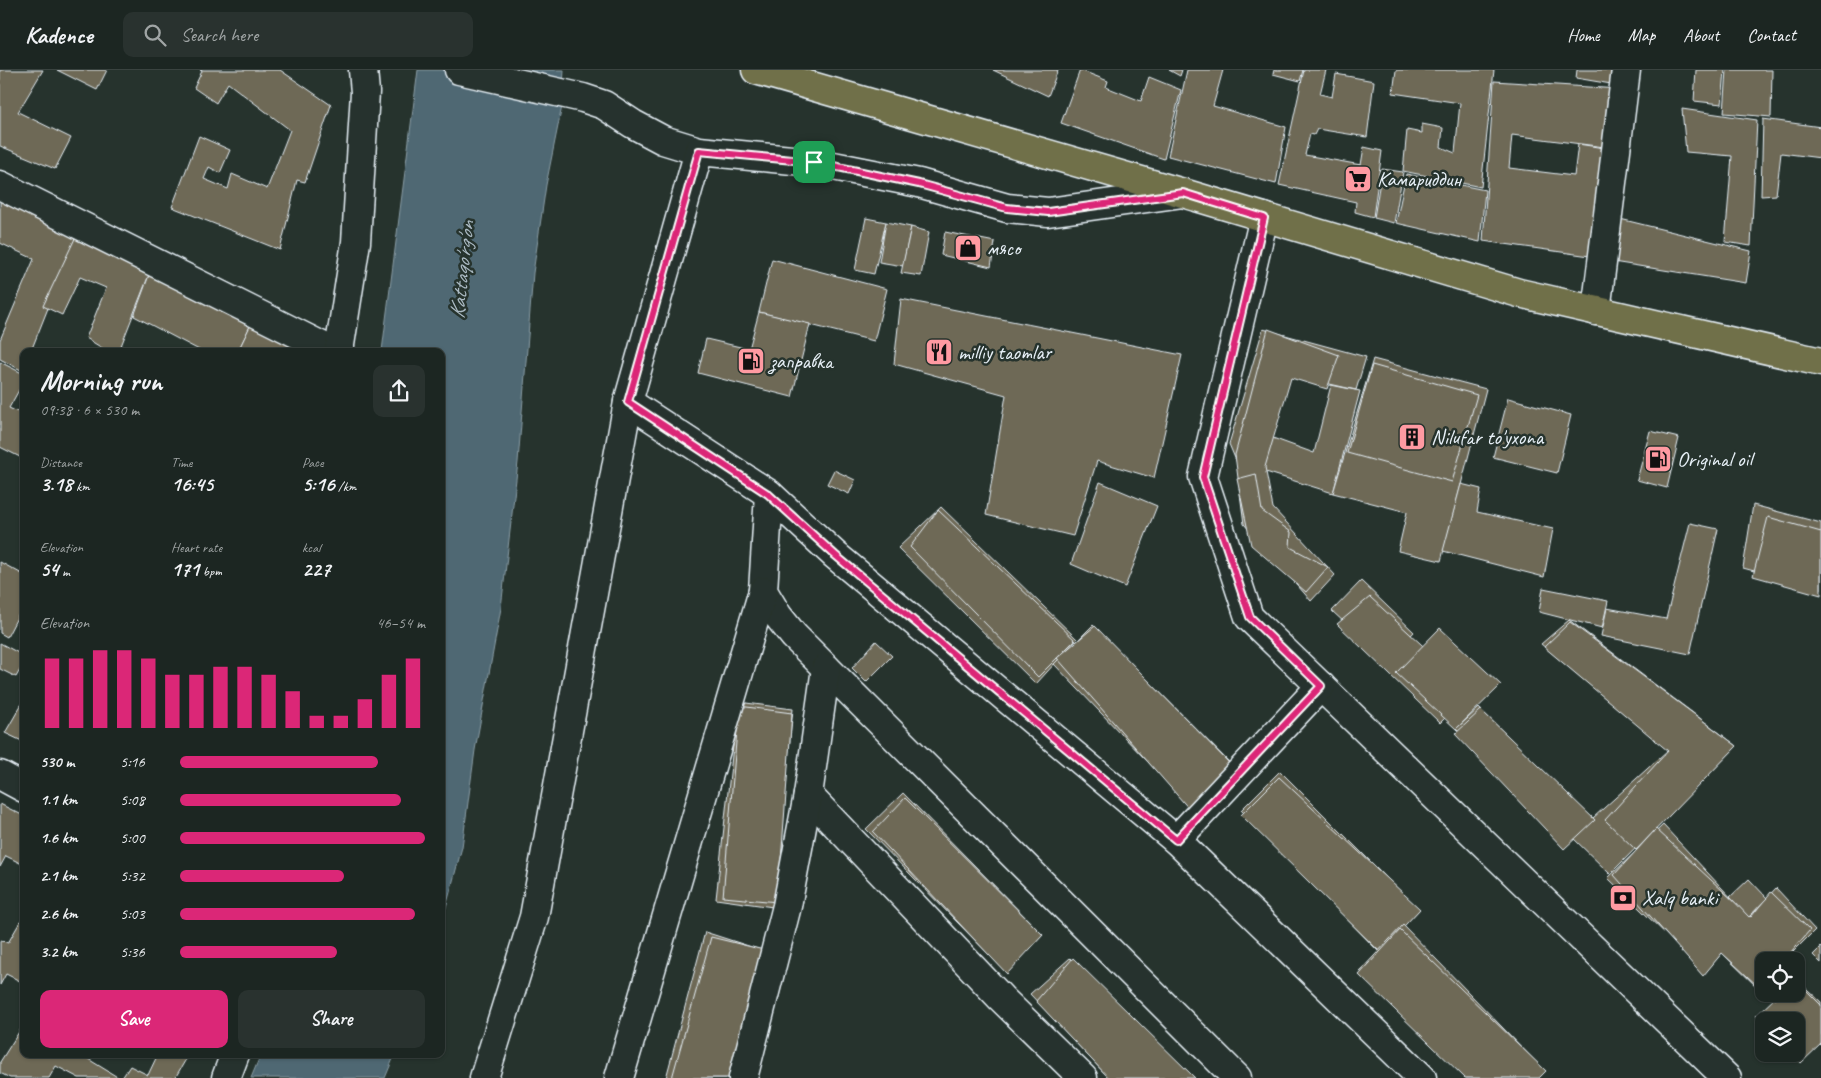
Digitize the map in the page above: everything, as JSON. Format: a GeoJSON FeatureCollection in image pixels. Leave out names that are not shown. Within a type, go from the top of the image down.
{"type":"FeatureCollection","features":[{"type":"Feature","properties":{"kind":"main road"},"geometry":{"type":"LineString","coordinates":[[759,70],[1519,293],[1821,362]]}},
{"type":"Feature","properties":{"kind":"street"},"geometry":{"type":"LineString","coordinates":[[339,348],[356,242],[364,92],[363,70]]}},
{"type":"Feature","properties":{"kind":"street"},"geometry":{"type":"LineString","coordinates":[[459,70],[583,98],[604,105],[662,140],[699,151],[814,162],[919,184],[1007,208],[1048,212],[1183,193]]}},
{"type":"Feature","properties":{"kind":"street"},"geometry":{"type":"LineString","coordinates":[[1596,311],[1626,70]]}},
{"type":"Feature","properties":{"kind":"street"},"geometry":{"type":"LineString","coordinates":[[484,1078],[534,917],[628,402],[699,151]]}},
{"type":"Feature","properties":{"kind":"street"},"geometry":{"type":"LineString","coordinates":[[0,184],[326,348]]}},
{"type":"Feature","properties":{"kind":"street"},"geometry":{"type":"LineString","coordinates":[[1264,218],[1203,477],[1250,617],[1727,1078]]}},
{"type":"Feature","properties":{"kind":"street"},"geometry":{"type":"LineString","coordinates":[[628,402],[768,494],[843,562],[1176,840],[1422,1078]]}},
{"type":"Feature","properties":{"kind":"street"},"geometry":{"type":"LineString","coordinates":[[620,1078],[763,591],[768,494]]}},
{"type":"Feature","properties":{"kind":"street"},"geometry":{"type":"LineString","coordinates":[[763,591],[778,616],[794,636],[1237,1078]]}},
{"type":"Feature","properties":{"kind":"street"},"geometry":{"type":"LineString","coordinates":[[744,1078],[786,906],[808,795],[826,668]]}},
{"type":"Feature","properties":{"kind":"street"},"geometry":{"type":"LineString","coordinates":[[1176,840],[1321,686]]}},
{"type":"Feature","properties":{"kind":"street"},"geometry":{"type":"LineString","coordinates":[[0,775],[20,786]]}},
{"type":"Feature","properties":{"kind":"street"},"geometry":{"type":"LineString","coordinates":[[808,795],[1001,998],[1083,1078]]}},
{"type":"Feature","properties":{"kind":"street"},"geometry":{"type":"LineString","coordinates":[[226,1078],[234,1058]]}},
{"type":"Feature","properties":{"kind":"water","name":"Kattaqo'rg'on"},"geometry":{"type":"Polygon","coordinates":[[[418,70],[564,70],[562,106],[546,185],[533,273],[518,462],[501,608],[475,750],[462,847],[445,911],[445,348],[382,348],[418,70]]]}},
{"type":"Feature","properties":{"kind":"water"},"geometry":{"type":"Polygon","coordinates":[[[259,1058],[393,1058],[385,1078],[251,1078],[259,1058]]]}},
{"type":"Feature","properties":{"kind":"building"},"geometry":{"type":"Polygon","coordinates":[[[0,70],[43,70],[18,112],[71,138],[55,169],[0,146],[0,70]]]}},
{"type":"Feature","properties":{"kind":"building"},"geometry":{"type":"Polygon","coordinates":[[[57,70],[107,70],[97,90],[57,70]]]}},
{"type":"Feature","properties":{"kind":"building"},"geometry":{"type":"Polygon","coordinates":[[[200,70],[280,70],[331,105],[305,182],[297,180],[280,250],[172,207],[199,136],[230,150],[220,173],[209,167],[204,179],[228,189],[232,174],[267,189],[290,130],[228,83],[216,103],[194,88],[202,71],[200,70]]]}},
{"type":"Feature","properties":{"kind":"building"},"geometry":{"type":"Polygon","coordinates":[[[993,70],[1058,70],[1048,96],[993,70]]]}},
{"type":"Feature","properties":{"kind":"building"},"geometry":{"type":"Polygon","coordinates":[[[1080,70],[1108,81],[1106,87],[1141,101],[1149,77],[1181,90],[1164,159],[1061,123],[1080,70]]]}},
{"type":"Feature","properties":{"kind":"building"},"geometry":{"type":"Polygon","coordinates":[[[1169,70],[1182,70],[1180,76],[1169,70]]]}},
{"type":"Feature","properties":{"kind":"building"},"geometry":{"type":"Polygon","coordinates":[[[1187,70],[1223,70],[1213,106],[1286,127],[1276,184],[1168,156],[1187,70]]]}},
{"type":"Feature","properties":{"kind":"building"},"geometry":{"type":"Polygon","coordinates":[[[1274,70],[1303,70],[1300,81],[1273,74],[1274,70]]]}},
{"type":"Feature","properties":{"kind":"building"},"geometry":{"type":"Polygon","coordinates":[[[1304,70],[1326,70],[1320,94],[1332,97],[1336,74],[1374,81],[1367,137],[1317,129],[1314,135],[1310,134],[1305,155],[1361,165],[1364,147],[1382,151],[1373,217],[1355,212],[1356,202],[1279,185],[1304,70]]]}},
{"type":"Feature","properties":{"kind":"building"},"geometry":{"type":"Polygon","coordinates":[[[1396,70],[1494,70],[1481,187],[1403,171],[1407,130],[1422,133],[1422,124],[1443,128],[1441,147],[1455,153],[1460,103],[1393,93],[1396,70]]]}},
{"type":"Feature","properties":{"kind":"building"},"geometry":{"type":"Polygon","coordinates":[[[1577,70],[1619,70],[1617,85],[1576,78],[1577,70]]]}},
{"type":"Feature","properties":{"kind":"building"},"geometry":{"type":"Polygon","coordinates":[[[1696,70],[1725,70],[1722,104],[1694,101],[1696,70]]]}},
{"type":"Feature","properties":{"kind":"building"},"geometry":{"type":"Polygon","coordinates":[[[1727,70],[1772,70],[1771,117],[1724,113],[1727,70]]]}},
{"type":"Feature","properties":{"kind":"building"},"geometry":{"type":"Polygon","coordinates":[[[1494,81],[1619,89],[1612,148],[1512,135],[1509,168],[1574,176],[1578,144],[1611,149],[1597,257],[1483,241],[1494,81]]]}},
{"type":"Feature","properties":{"kind":"building"},"geometry":{"type":"Polygon","coordinates":[[[1682,109],[1757,120],[1751,246],[1725,242],[1732,156],[1686,152],[1682,109]]]}},
{"type":"Feature","properties":{"kind":"building"},"geometry":{"type":"Polygon","coordinates":[[[1763,119],[1821,127],[1821,158],[1781,153],[1776,195],[1761,196],[1763,119]]]}},
{"type":"Feature","properties":{"kind":"building"},"geometry":{"type":"Polygon","coordinates":[[[1382,169],[1403,172],[1394,223],[1374,218],[1382,169]]]}},
{"type":"Feature","properties":{"kind":"building"},"geometry":{"type":"Polygon","coordinates":[[[1406,174],[1485,190],[1480,242],[1396,223],[1406,174]]]}},
{"type":"Feature","properties":{"kind":"building"},"geometry":{"type":"Polygon","coordinates":[[[0,194],[79,230],[32,348],[20,348],[20,369],[0,359],[0,340],[34,259],[0,243],[0,194]]]}},
{"type":"Feature","properties":{"kind":"building"},"geometry":{"type":"Polygon","coordinates":[[[866,218],[886,222],[874,274],[855,270],[866,218]]]}},
{"type":"Feature","properties":{"kind":"building"},"geometry":{"type":"Polygon","coordinates":[[[1620,219],[1751,251],[1746,283],[1613,262],[1620,219]]]}},
{"type":"Feature","properties":{"kind":"building"},"geometry":{"type":"Polygon","coordinates":[[[886,222],[911,227],[903,266],[879,262],[886,222]]]}},
{"type":"Feature","properties":{"kind":"building"},"geometry":{"type":"Polygon","coordinates":[[[911,227],[929,232],[921,276],[901,273],[911,227]]]}},
{"type":"Feature","properties":{"kind":"building"},"geometry":{"type":"Polygon","coordinates":[[[79,230],[152,267],[120,348],[102,348],[86,338],[106,288],[80,277],[62,315],[43,306],[79,230]]]}},
{"type":"Feature","properties":{"kind":"building","name":"мясо"},"geometry":{"type":"Polygon","coordinates":[[[945,232],[995,242],[991,267],[941,255],[945,232]]]}},
{"type":"Feature","properties":{"kind":"building"},"geometry":{"type":"Polygon","coordinates":[[[772,259],[887,289],[874,341],[759,312],[772,259]]]}},
{"type":"Feature","properties":{"kind":"building"},"geometry":{"type":"Polygon","coordinates":[[[152,267],[252,322],[239,348],[195,348],[134,316],[152,267]]]}},
{"type":"Feature","properties":{"kind":"building"},"geometry":{"type":"Polygon","coordinates":[[[901,299],[1182,355],[1154,478],[1097,461],[1073,536],[986,515],[1006,395],[894,364],[901,299]]]}},
{"type":"Feature","properties":{"kind":"building","name":"заправка"},"geometry":{"type":"Polygon","coordinates":[[[759,312],[810,324],[792,397],[698,373],[706,339],[749,349],[759,312]]]}},
{"type":"Feature","properties":{"kind":"building"},"geometry":{"type":"Polygon","coordinates":[[[252,322],[299,348],[239,348],[252,322]]]}},
{"type":"Feature","properties":{"kind":"building"},"geometry":{"type":"Polygon","coordinates":[[[1263,329],[1366,357],[1356,390],[1290,375],[1270,437],[1314,453],[1331,385],[1360,391],[1333,493],[1237,463],[1229,444],[1263,329]]]}},
{"type":"Feature","properties":{"kind":"building"},"geometry":{"type":"Polygon","coordinates":[[[1268,329],[1339,355],[1327,389],[1291,378],[1265,467],[1273,508],[1335,575],[1311,601],[1244,524],[1235,455],[1268,329]]]}},
{"type":"Feature","properties":{"kind":"building","name":"Nilufar to'yxona"},"geometry":{"type":"Polygon","coordinates":[[[1373,359],[1486,389],[1441,561],[1398,551],[1407,512],[1333,493],[1373,359]]]}},
{"type":"Feature","properties":{"kind":"building"},"geometry":{"type":"Polygon","coordinates":[[[0,362],[20,372],[20,388],[9,408],[20,413],[20,457],[0,447],[0,362]]]}},
{"type":"Feature","properties":{"kind":"building"},"geometry":{"type":"Polygon","coordinates":[[[1372,365],[1477,395],[1452,482],[1347,453],[1372,365]]]}},
{"type":"Feature","properties":{"kind":"building"},"geometry":{"type":"Polygon","coordinates":[[[1508,398],[1571,415],[1557,473],[1493,457],[1508,398]]]}},
{"type":"Feature","properties":{"kind":"building","name":"Original oil"},"geometry":{"type":"Polygon","coordinates":[[[1650,431],[1679,438],[1667,488],[1637,480],[1650,431]]]}},
{"type":"Feature","properties":{"kind":"building"},"geometry":{"type":"Polygon","coordinates":[[[834,470],[855,480],[849,494],[827,484],[834,470]]]}},
{"type":"Feature","properties":{"kind":"building"},"geometry":{"type":"Polygon","coordinates":[[[1256,474],[1262,511],[1291,532],[1290,547],[1328,567],[1306,592],[1251,545],[1237,479],[1256,474]]]}},
{"type":"Feature","properties":{"kind":"building"},"geometry":{"type":"Polygon","coordinates":[[[1100,482],[1157,506],[1125,587],[1071,564],[1100,482]]]}},
{"type":"Feature","properties":{"kind":"building"},"geometry":{"type":"Polygon","coordinates":[[[1461,484],[1481,489],[1477,512],[1553,529],[1544,577],[1443,551],[1461,484]]]}},
{"type":"Feature","properties":{"kind":"building"},"geometry":{"type":"Polygon","coordinates":[[[1753,505],[1821,523],[1821,589],[1743,568],[1753,505]]]}},
{"type":"Feature","properties":{"kind":"building"},"geometry":{"type":"Polygon","coordinates":[[[941,507],[1077,639],[1036,684],[898,548],[941,507]]]}},
{"type":"Feature","properties":{"kind":"building"},"geometry":{"type":"Polygon","coordinates":[[[938,510],[1075,640],[1038,677],[910,547],[938,510]]]}},
{"type":"Feature","properties":{"kind":"building"},"geometry":{"type":"Polygon","coordinates":[[[1768,517],[1821,532],[1821,595],[1753,576],[1768,517]]]}},
{"type":"Feature","properties":{"kind":"building"},"geometry":{"type":"Polygon","coordinates":[[[1690,523],[1718,529],[1690,654],[1601,636],[1607,608],[1666,619],[1690,523]]]}},
{"type":"Feature","properties":{"kind":"building"},"geometry":{"type":"Polygon","coordinates":[[[0,562],[20,573],[20,612],[7,637],[0,633],[0,562]]]}},
{"type":"Feature","properties":{"kind":"building"},"geometry":{"type":"Polygon","coordinates":[[[1361,581],[1414,632],[1386,661],[1332,611],[1361,581]]]}},
{"type":"Feature","properties":{"kind":"building"},"geometry":{"type":"Polygon","coordinates":[[[1543,588],[1608,601],[1602,628],[1539,612],[1543,588]]]}},
{"type":"Feature","properties":{"kind":"building"},"geometry":{"type":"Polygon","coordinates":[[[1370,597],[1472,691],[1440,723],[1337,624],[1370,597]]]}},
{"type":"Feature","properties":{"kind":"building"},"geometry":{"type":"Polygon","coordinates":[[[1569,620],[1737,746],[1610,874],[1572,837],[1668,750],[1541,644],[1569,620]]]}},
{"type":"Feature","properties":{"kind":"building"},"geometry":{"type":"Polygon","coordinates":[[[1570,622],[1737,746],[1636,850],[1605,820],[1668,751],[1544,647],[1570,622]]]}},
{"type":"Feature","properties":{"kind":"building"},"geometry":{"type":"Polygon","coordinates":[[[1093,625],[1232,765],[1193,809],[1054,664],[1093,625]]]}},
{"type":"Feature","properties":{"kind":"building"},"geometry":{"type":"Polygon","coordinates":[[[1095,626],[1233,767],[1191,811],[1057,658],[1095,626]]]}},
{"type":"Feature","properties":{"kind":"building"},"geometry":{"type":"Polygon","coordinates":[[[1440,628],[1501,685],[1456,729],[1396,673],[1440,628]]]}},
{"type":"Feature","properties":{"kind":"building"},"geometry":{"type":"Polygon","coordinates":[[[876,641],[892,656],[866,682],[852,668],[876,641]]]}},
{"type":"Feature","properties":{"kind":"building"},"geometry":{"type":"Polygon","coordinates":[[[0,643],[20,654],[20,670],[16,677],[0,669],[0,643]]]}},
{"type":"Feature","properties":{"kind":"building"},"geometry":{"type":"Polygon","coordinates":[[[738,702],[793,709],[773,907],[716,899],[738,702]]]}},
{"type":"Feature","properties":{"kind":"building"},"geometry":{"type":"Polygon","coordinates":[[[739,706],[792,713],[778,902],[723,897],[739,706]]]}},
{"type":"Feature","properties":{"kind":"building"},"geometry":{"type":"Polygon","coordinates":[[[20,707],[20,740],[5,733],[20,707]]]}},
{"type":"Feature","properties":{"kind":"building"},"geometry":{"type":"Polygon","coordinates":[[[1479,708],[1591,819],[1567,838],[1456,729],[1479,708]]]}},
{"type":"Feature","properties":{"kind":"building"},"geometry":{"type":"Polygon","coordinates":[[[1481,710],[1595,820],[1564,849],[1455,734],[1481,710]]]}},
{"type":"Feature","properties":{"kind":"building"},"geometry":{"type":"Polygon","coordinates":[[[1280,771],[1419,910],[1378,951],[1241,810],[1280,771]]]}},
{"type":"Feature","properties":{"kind":"building"},"geometry":{"type":"Polygon","coordinates":[[[1279,777],[1420,909],[1380,952],[1241,815],[1279,777]]]}},
{"type":"Feature","properties":{"kind":"building"},"geometry":{"type":"Polygon","coordinates":[[[903,793],[1043,935],[1006,972],[866,829],[903,793]]]}},
{"type":"Feature","properties":{"kind":"building"},"geometry":{"type":"Polygon","coordinates":[[[905,798],[1043,935],[1007,974],[873,832],[905,798]]]}},
{"type":"Feature","properties":{"kind":"building"},"geometry":{"type":"Polygon","coordinates":[[[0,804],[20,814],[20,863],[6,856],[0,867],[0,804]]]}},
{"type":"Feature","properties":{"kind":"building"},"geometry":{"type":"Polygon","coordinates":[[[1663,825],[1749,917],[1776,888],[1815,930],[1793,952],[1755,952],[1755,985],[1722,953],[1705,972],[1608,878],[1663,825]]]}},
{"type":"Feature","properties":{"kind":"building"},"geometry":{"type":"Polygon","coordinates":[[[1656,829],[1751,917],[1771,892],[1810,930],[1791,952],[1755,952],[1755,983],[1722,953],[1703,976],[1614,875],[1656,829]]]}},
{"type":"Feature","properties":{"kind":"building"},"geometry":{"type":"Polygon","coordinates":[[[1749,879],[1767,898],[1749,917],[1730,897],[1749,879]]]}},
{"type":"Feature","properties":{"kind":"building"},"geometry":{"type":"Polygon","coordinates":[[[20,922],[20,981],[6,974],[0,985],[0,942],[1,940],[8,943],[20,922]]]}},
{"type":"Feature","properties":{"kind":"building"},"geometry":{"type":"Polygon","coordinates":[[[1403,925],[1535,1061],[1517,1078],[1466,1078],[1360,971],[1403,925]]]}},
{"type":"Feature","properties":{"kind":"building"},"geometry":{"type":"Polygon","coordinates":[[[1400,930],[1546,1071],[1539,1078],[1465,1078],[1359,975],[1400,930]]]}},
{"type":"Feature","properties":{"kind":"building"},"geometry":{"type":"Polygon","coordinates":[[[705,932],[761,950],[726,1078],[666,1078],[705,932]]]}},
{"type":"Feature","properties":{"kind":"building"},"geometry":{"type":"Polygon","coordinates":[[[711,937],[768,951],[732,1078],[672,1078],[711,937]]]}},
{"type":"Feature","properties":{"kind":"building"},"geometry":{"type":"Polygon","coordinates":[[[1821,947],[1821,963],[1813,955],[1821,947]]]}},
{"type":"Feature","properties":{"kind":"building"},"geometry":{"type":"Polygon","coordinates":[[[1070,958],[1186,1078],[1109,1078],[1030,994],[1070,958]]]}},
{"type":"Feature","properties":{"kind":"building"},"geometry":{"type":"Polygon","coordinates":[[[1073,958],[1195,1078],[1109,1078],[1036,1001],[1073,958]]]}},
{"type":"Feature","properties":{"kind":"building"},"geometry":{"type":"Polygon","coordinates":[[[1805,987],[1821,1002],[1821,1035],[1805,1052],[1805,1012],[1768,1012],[1776,1002],[1805,1002],[1805,987]]]}},
{"type":"Feature","properties":{"kind":"building"},"geometry":{"type":"Polygon","coordinates":[[[1805,989],[1821,1005],[1821,1044],[1805,1059],[1805,1012],[1760,1012],[1771,1002],[1805,1002],[1805,989]]]}},
{"type":"Feature","properties":{"kind":"building"},"geometry":{"type":"Polygon","coordinates":[[[20,1030],[20,1058],[86,1058],[119,1078],[79,1078],[56,1066],[49,1078],[10,1078],[0,1073],[0,1062],[20,1030]]]}},
{"type":"Feature","properties":{"kind":"building"},"geometry":{"type":"Polygon","coordinates":[[[156,1058],[187,1058],[175,1078],[122,1078],[130,1066],[148,1075],[156,1058]]]}},
{"type":"Feature","properties":{"kind":"place","name":"Камариддин"},"geometry":{"type":"Point","coordinates":[1358,179]}},
{"type":"Feature","properties":{"kind":"place","name":"мясо"},"geometry":{"type":"Point","coordinates":[968,248]}},
{"type":"Feature","properties":{"kind":"place","name":"milliy taomlar"},"geometry":{"type":"Point","coordinates":[939,352]}},
{"type":"Feature","properties":{"kind":"place","name":"заправка"},"geometry":{"type":"Point","coordinates":[751,361]}},
{"type":"Feature","properties":{"kind":"place","name":"Nilufar to'yxona"},"geometry":{"type":"Point","coordinates":[1412,437]}},
{"type":"Feature","properties":{"kind":"place","name":"Original oil"},"geometry":{"type":"Point","coordinates":[1658,459]}},
{"type":"Feature","properties":{"kind":"place","name":"Xalq banki"},"geometry":{"type":"Point","coordinates":[1623,898]}},
{"type":"Feature","properties":{"kind":"route"},"geometry":{"type":"LineString","coordinates":[[699,151],[814,162],[919,184],[1007,208],[1048,212],[1183,193],[1264,218],[1203,477],[1250,617],[1321,686],[1176,840],[835,555],[768,494],[628,402],[699,151]]}}]}
